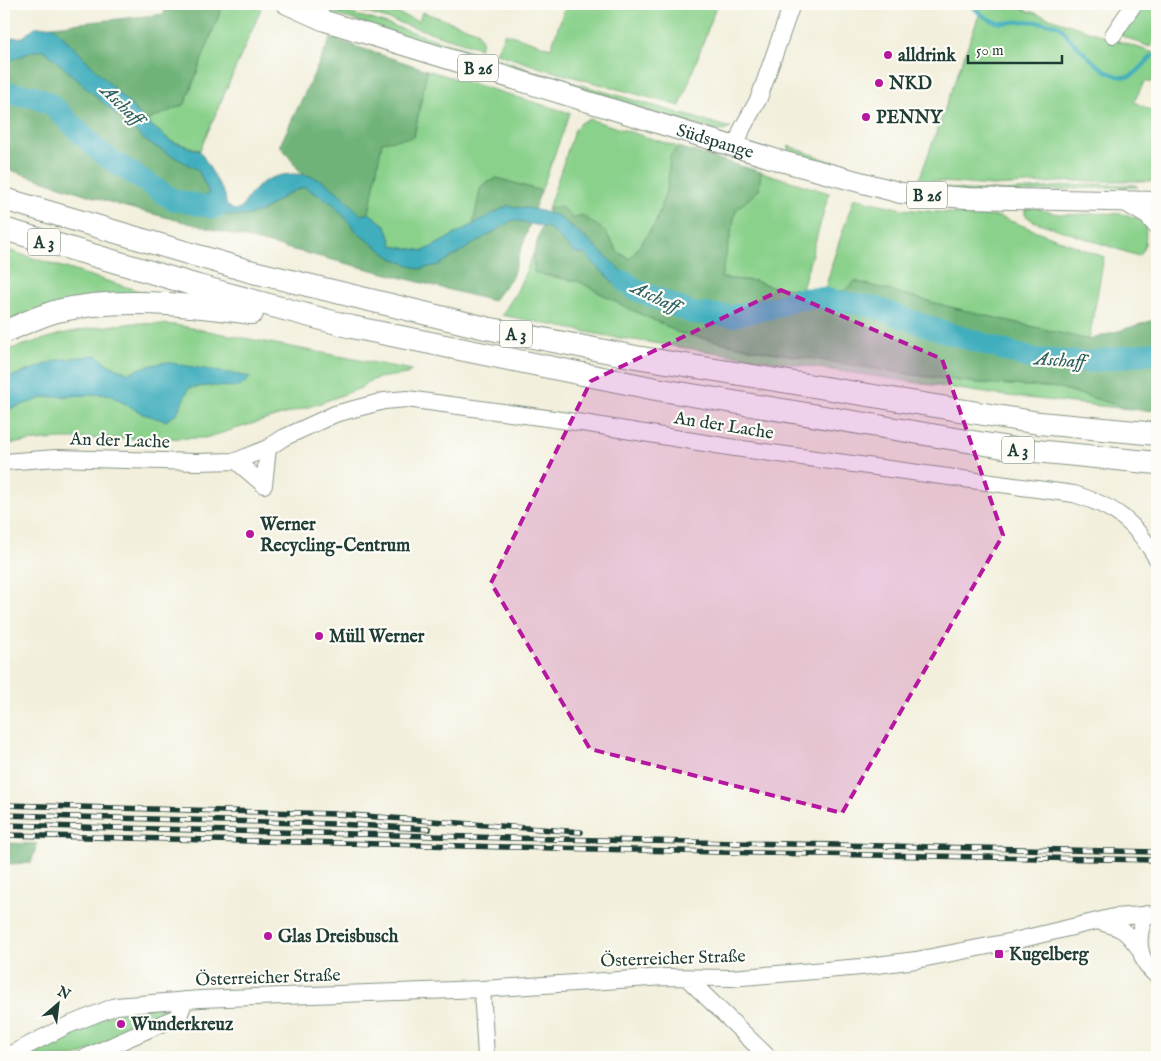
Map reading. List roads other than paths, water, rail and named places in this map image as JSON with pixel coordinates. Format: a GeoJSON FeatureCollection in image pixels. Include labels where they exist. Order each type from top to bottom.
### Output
{"type":"FeatureCollection","features":[{"type":"Feature","properties":{"kind":"highway","name":"A 3"},"geometry":{"type":"LineString","coordinates":[[4,199],[249,271],[486,328],[636,357],[1039,423],[1157,434]]}},
{"type":"Feature","properties":{"kind":"highway","name":"A 3"},"geometry":{"type":"LineString","coordinates":[[4,229],[198,286],[352,327],[656,389],[1015,449],[1157,463]]}},
{"type":"Feature","properties":{"kind":"highway"},"geometry":{"type":"LineString","coordinates":[[4,332],[56,312],[85,306],[170,303],[352,327]]}},
{"type":"Feature","properties":{"kind":"main road","name":"Südspange"},"geometry":{"type":"LineString","coordinates":[[287,4],[325,21],[781,161],[901,193],[967,198],[1157,202]]}},
{"type":"Feature","properties":{"kind":"street"},"geometry":{"type":"LineString","coordinates":[[741,148],[757,114],[759,98],[792,4]]}},
{"type":"Feature","properties":{"kind":"street"},"geometry":{"type":"LineString","coordinates":[[1113,35],[1134,4]]}},
{"type":"Feature","properties":{"kind":"street"},"geometry":{"type":"LineString","coordinates":[[1120,200],[1147,216],[1157,226]]}},
{"type":"Feature","properties":{"kind":"street","name":"An der Lache"},"geometry":{"type":"LineString","coordinates":[[4,462],[56,458],[197,462],[236,461],[268,448],[284,438],[335,414],[384,401],[407,399],[745,449],[1074,494],[1097,501],[1121,515],[1144,538],[1157,559]]}},
{"type":"Feature","properties":{"kind":"street"},"geometry":{"type":"LineString","coordinates":[[236,461],[264,485],[268,448]]}},
{"type":"Feature","properties":{"kind":"street"},"geometry":{"type":"LineString","coordinates":[[1142,953],[1138,938],[1140,926],[1152,914]]}},
{"type":"Feature","properties":{"kind":"street","name":"Österreicher Straße"},"geometry":{"type":"LineString","coordinates":[[7,1056],[66,1026],[116,1006],[185,1000],[482,989],[665,976],[731,978],[861,967],[916,960],[1014,941],[1097,921],[1152,914]]}},
{"type":"Feature","properties":{"kind":"street"},"geometry":{"type":"LineString","coordinates":[[1097,921],[1114,925],[1127,932],[1153,972]]}},
{"type":"Feature","properties":{"kind":"street"},"geometry":{"type":"LineString","coordinates":[[687,978],[768,1057]]}},
{"type":"Feature","properties":{"kind":"street"},"geometry":{"type":"LineString","coordinates":[[482,989],[486,1057]]}},
{"type":"Feature","properties":{"kind":"street","name":"Österreicher Straße"},"geometry":{"type":"LineString","coordinates":[[86,1057],[179,1016],[185,1000]]}},
{"type":"Feature","properties":{"kind":"water"},"geometry":{"type":"Polygon","coordinates":[[[53,26],[146,121],[171,141],[200,151],[225,195],[226,204],[233,210],[241,209],[257,187],[272,178],[291,174],[310,176],[326,183],[361,215],[369,213],[386,226],[393,246],[424,251],[507,206],[534,209],[558,216],[626,275],[653,291],[652,296],[647,300],[618,287],[584,254],[575,253],[549,228],[513,220],[439,265],[419,269],[392,258],[360,235],[332,203],[304,187],[287,194],[262,211],[245,216],[207,214],[188,206],[194,200],[202,199],[209,193],[198,170],[147,142],[44,50],[34,51],[4,63],[4,38],[23,37],[35,27],[53,26]]]}},
{"type":"Feature","properties":{"kind":"water"},"geometry":{"type":"Polygon","coordinates":[[[96,355],[109,365],[129,373],[165,362],[251,377],[240,387],[207,386],[189,388],[177,413],[166,421],[143,414],[108,394],[46,397],[4,411],[4,379],[59,360],[96,355]]]}},
{"type":"Feature","properties":{"kind":"waterway"},"geometry":{"type":"LineString","coordinates":[[970,4],[990,20],[998,22],[1032,21],[1059,26],[1094,62],[1109,73],[1117,76],[1125,77],[1132,75],[1152,56]]}},
{"type":"Feature","properties":{"kind":"waterway","name":"Aschaff"},"geometry":{"type":"LineString","coordinates":[[4,93],[34,96],[52,105],[102,154],[174,200],[215,208]]}},
{"type":"Feature","properties":{"kind":"waterway","name":"Aschaff"},"geometry":{"type":"LineString","coordinates":[[626,282],[634,289],[692,313],[732,316],[776,307],[796,299],[820,298],[874,307],[932,328],[1033,359],[1091,362],[1157,352]]}},
{"type":"Feature","properties":{"kind":"railway"},"geometry":{"type":"LineString","coordinates":[[4,805],[337,814],[581,832]]}},
{"type":"Feature","properties":{"kind":"railway"},"geometry":{"type":"LineString","coordinates":[[4,815],[336,824],[429,829]]}},
{"type":"Feature","properties":{"kind":"railway"},"geometry":{"type":"LineString","coordinates":[[4,825],[1157,852]]}},
{"type":"Feature","properties":{"kind":"railway"},"geometry":{"type":"LineString","coordinates":[[4,835],[760,853],[1157,860]]}},
{"type":"Feature","properties":{"kind":"place","name":"alldrink"},"geometry":{"type":"Point","coordinates":[888,55]}},
{"type":"Feature","properties":{"kind":"place","name":"NKD"},"geometry":{"type":"Point","coordinates":[879,83]}},
{"type":"Feature","properties":{"kind":"place","name":"PENNY"},"geometry":{"type":"Point","coordinates":[866,117]}},
{"type":"Feature","properties":{"kind":"place","name":"Werner Recycling-Centrum"},"geometry":{"type":"Point","coordinates":[250,534]}},
{"type":"Feature","properties":{"kind":"place","name":"Müll Werner"},"geometry":{"type":"Point","coordinates":[319,636]}},
{"type":"Feature","properties":{"kind":"place","name":"Glas Dreisbusch"},"geometry":{"type":"Point","coordinates":[268,936]}},
{"type":"Feature","properties":{"kind":"place","name":"Kugelberg"},"geometry":{"type":"Point","coordinates":[999,954]}},
{"type":"Feature","properties":{"kind":"place","name":"Wunderkreuz"},"geometry":{"type":"Point","coordinates":[121,1024]}}]}
